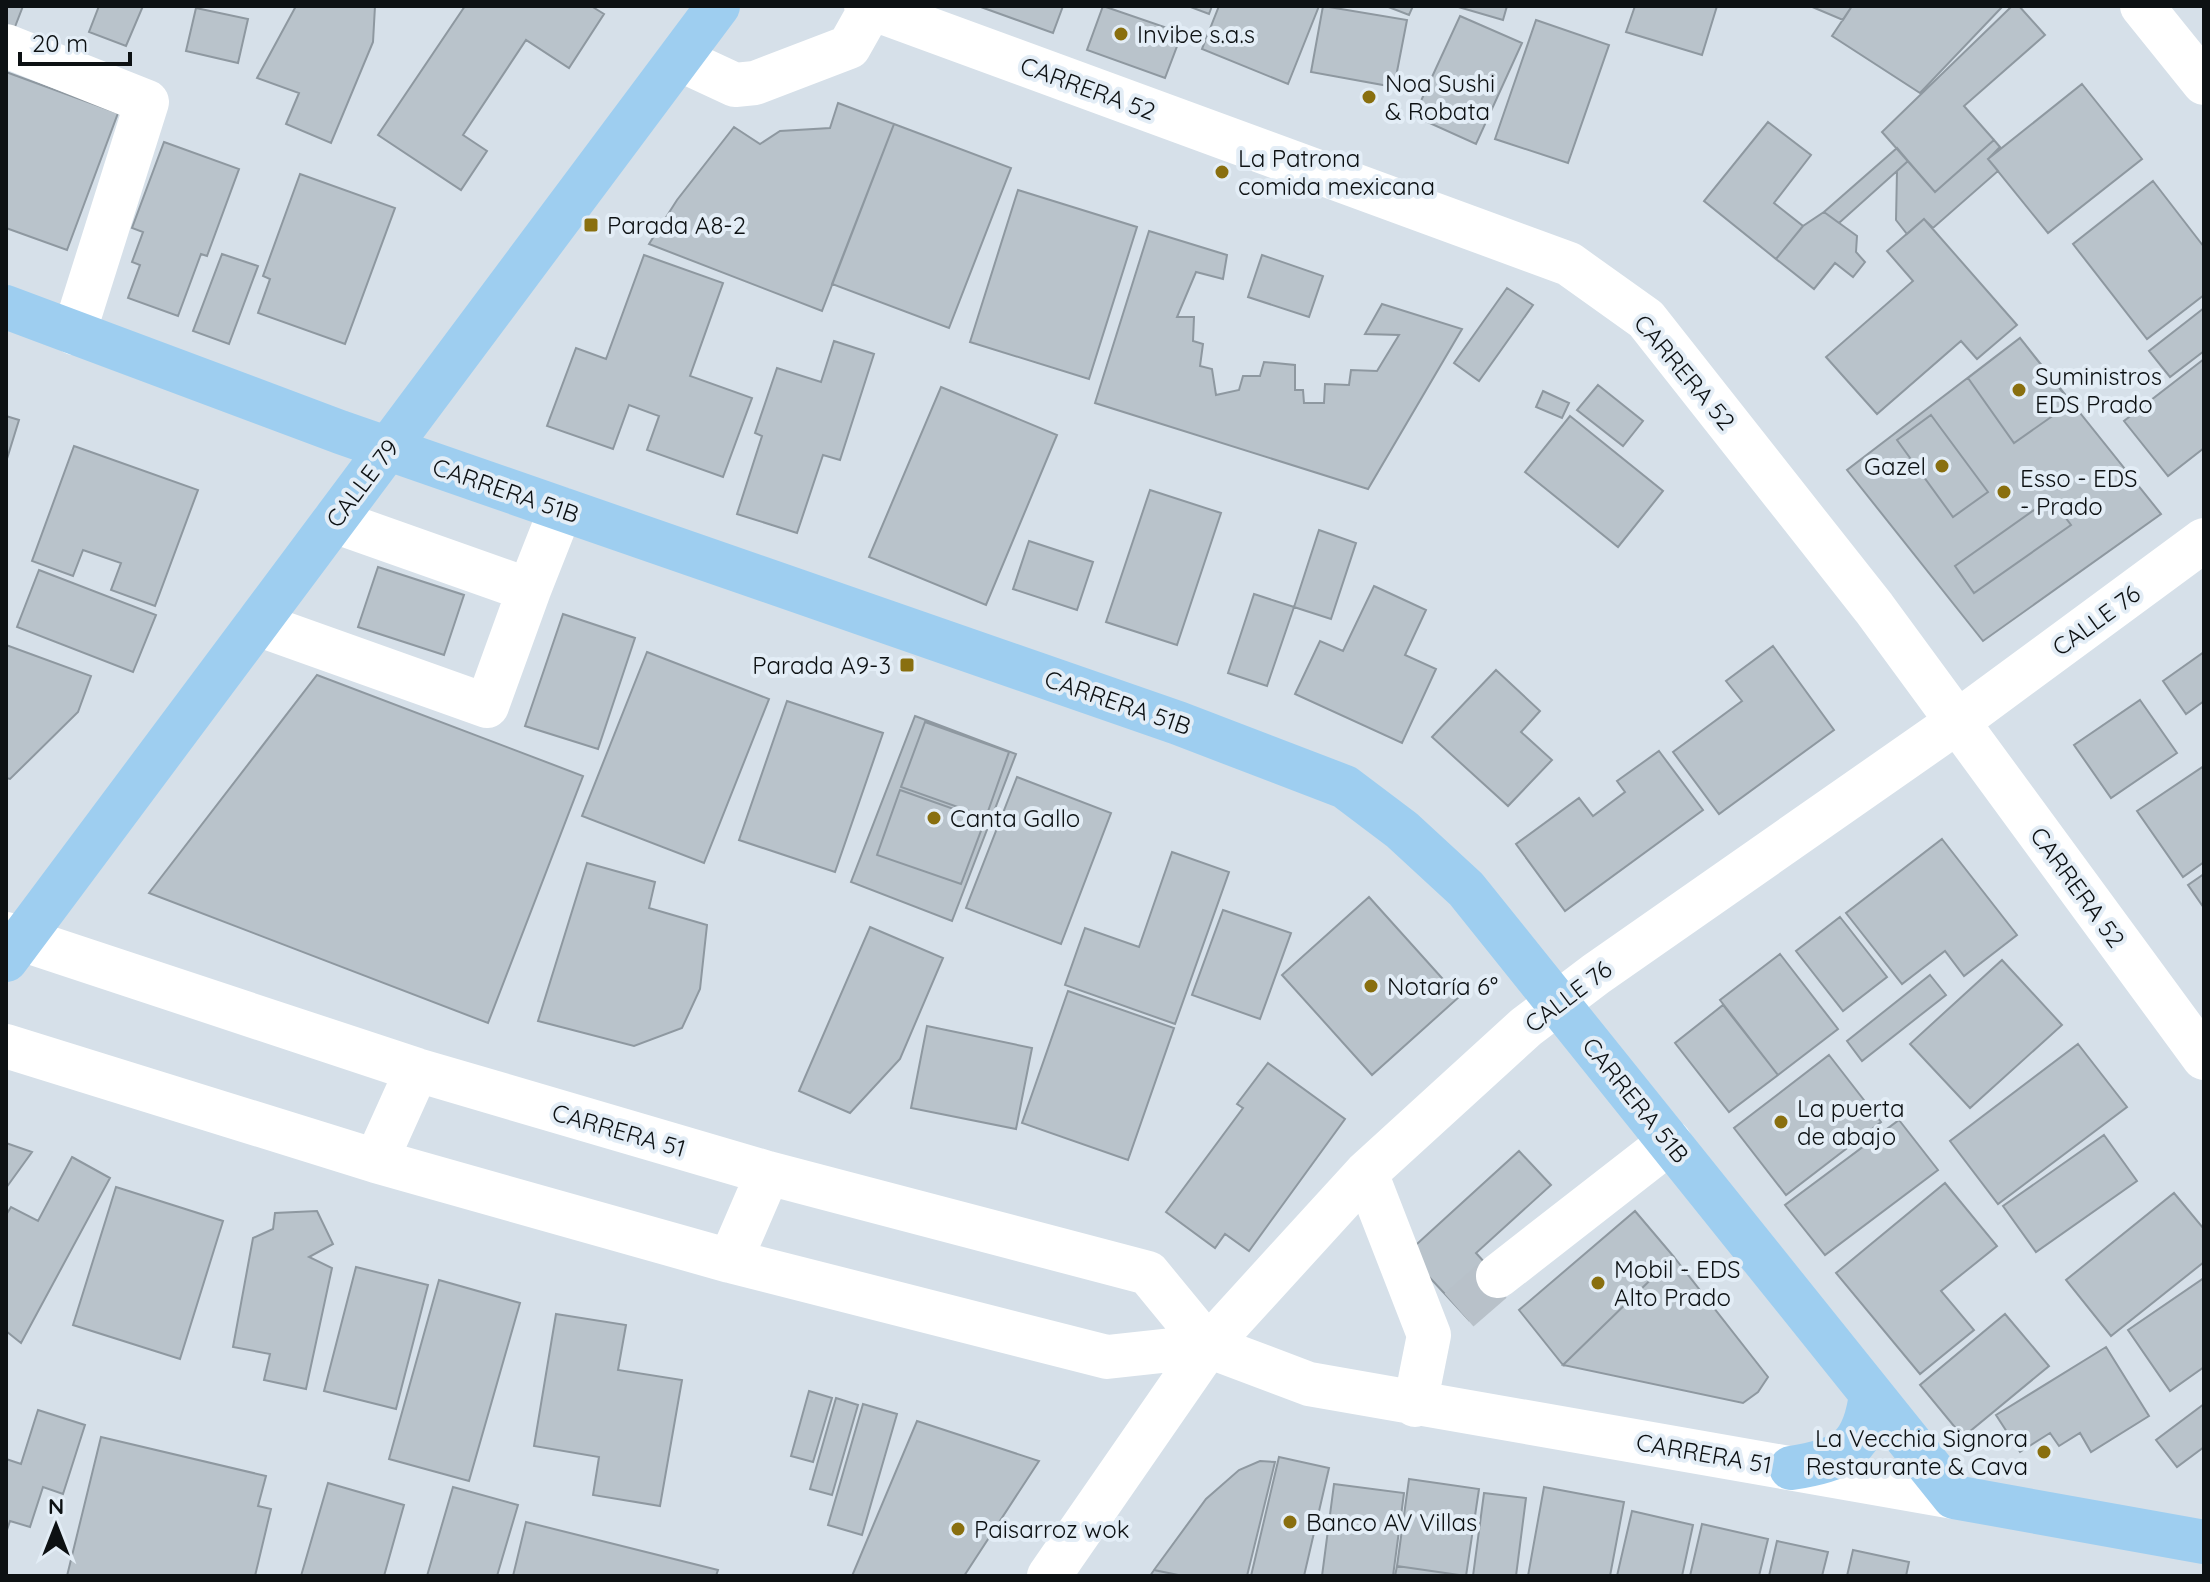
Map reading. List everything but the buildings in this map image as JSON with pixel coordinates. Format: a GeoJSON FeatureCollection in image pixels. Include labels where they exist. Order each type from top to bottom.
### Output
{"type":"FeatureCollection","features":[{"type":"Feature","properties":{"kind":"main road","name":"CALLE 79"},"geometry":{"type":"LineString","coordinates":[[11,945],[257,624],[718,6]]}},
{"type":"Feature","properties":{"kind":"main road","name":"CARRERA 51B"},"geometry":{"type":"LineString","coordinates":[[6,307],[388,449],[1178,723],[1345,787],[1402,830],[1466,889],[1954,1497]]}},
{"type":"Feature","properties":{"kind":"main road"},"geometry":{"type":"LineString","coordinates":[[1791,1468],[1829,1462],[1853,1446],[1868,1421],[1871,1394]]}},
{"type":"Feature","properties":{"kind":"main road","name":"CARRERA 51"},"geometry":{"type":"LineString","coordinates":[[1954,1497],[2204,1542]]}},
{"type":"Feature","properties":{"kind":"street"},"geometry":{"type":"LineString","coordinates":[[2142,6],[2204,83]]}},
{"type":"Feature","properties":{"kind":"street"},"geometry":{"type":"LineString","coordinates":[[679,59],[735,85],[755,83],[849,47],[868,7]]}},
{"type":"Feature","properties":{"kind":"street","name":"CARRERA 52"},"geometry":{"type":"LineString","coordinates":[[868,7],[1569,264],[1646,319],[1874,608],[2204,1058]]}},
{"type":"Feature","properties":{"kind":"street"},"geometry":{"type":"LineString","coordinates":[[6,46],[147,102],[74,333]]}},
{"type":"Feature","properties":{"kind":"street"},"geometry":{"type":"LineString","coordinates":[[257,624],[487,706],[561,509]]}},
{"type":"Feature","properties":{"kind":"street"},"geometry":{"type":"LineString","coordinates":[[334,521],[529,590]]}},
{"type":"Feature","properties":{"kind":"street","name":"CALLE 76"},"geometry":{"type":"LineString","coordinates":[[1049,1576],[1208,1346],[1366,1173],[1526,1027],[1957,722],[2204,540]]}},
{"type":"Feature","properties":{"kind":"street","name":"CARRERA 51"},"geometry":{"type":"LineString","coordinates":[[11,945],[417,1070],[768,1173],[1148,1273],[1208,1346]]}},
{"type":"Feature","properties":{"kind":"street","name":"CARRERA 51"},"geometry":{"type":"LineString","coordinates":[[6,1046],[376,1161],[730,1261],[1107,1357],[1208,1346],[1309,1384],[1954,1497]]}},
{"type":"Feature","properties":{"kind":"street"},"geometry":{"type":"LineString","coordinates":[[376,1161],[417,1070]]}},
{"type":"Feature","properties":{"kind":"street"},"geometry":{"type":"LineString","coordinates":[[1498,1276],[1670,1142]]}},
{"type":"Feature","properties":{"kind":"street"},"geometry":{"type":"LineString","coordinates":[[730,1261],[768,1173]]}},
{"type":"Feature","properties":{"kind":"street"},"geometry":{"type":"LineString","coordinates":[[1366,1173],[1444,1323],[1415,1405]]}},
{"type":"Feature","properties":{"kind":"tunnel"},"geometry":{"type":"LineString","coordinates":[[1459,1310],[1498,1276]]}},
{"type":"Feature","properties":{"kind":"place","name":"Invibe s.a.s"},"geometry":{"type":"Point","coordinates":[1121,34]}},
{"type":"Feature","properties":{"kind":"place","name":"Noa Sushi & Robata"},"geometry":{"type":"Point","coordinates":[1369,97]}},
{"type":"Feature","properties":{"kind":"place","name":"La Patrona comida mexicana"},"geometry":{"type":"Point","coordinates":[1222,172]}},
{"type":"Feature","properties":{"kind":"place","name":"Parada A8-2"},"geometry":{"type":"Point","coordinates":[591,225]}},
{"type":"Feature","properties":{"kind":"place","name":"Suministros EDS Prado"},"geometry":{"type":"Point","coordinates":[2019,390]}},
{"type":"Feature","properties":{"kind":"place","name":"Gazel"},"geometry":{"type":"Point","coordinates":[1942,466]}},
{"type":"Feature","properties":{"kind":"place","name":"Esso - EDS - Prado"},"geometry":{"type":"Point","coordinates":[2004,492]}},
{"type":"Feature","properties":{"kind":"place","name":"Parada A9-3"},"geometry":{"type":"Point","coordinates":[907,665]}},
{"type":"Feature","properties":{"kind":"place","name":"Canta Gallo"},"geometry":{"type":"Point","coordinates":[934,818]}},
{"type":"Feature","properties":{"kind":"place","name":"Notaría 6°"},"geometry":{"type":"Point","coordinates":[1371,986]}},
{"type":"Feature","properties":{"kind":"place","name":"La puerta de abajo"},"geometry":{"type":"Point","coordinates":[1781,1122]}},
{"type":"Feature","properties":{"kind":"place","name":"Mobil - EDS Alto Prado"},"geometry":{"type":"Point","coordinates":[1598,1283]}},
{"type":"Feature","properties":{"kind":"place","name":"La Vecchia Signora Restaurante & Cava"},"geometry":{"type":"Point","coordinates":[2044,1452]}},
{"type":"Feature","properties":{"kind":"place","name":"Banco AV Villas"},"geometry":{"type":"Point","coordinates":[1290,1522]}},
{"type":"Feature","properties":{"kind":"place","name":"Paisarroz wok"},"geometry":{"type":"Point","coordinates":[958,1529]}}]}
